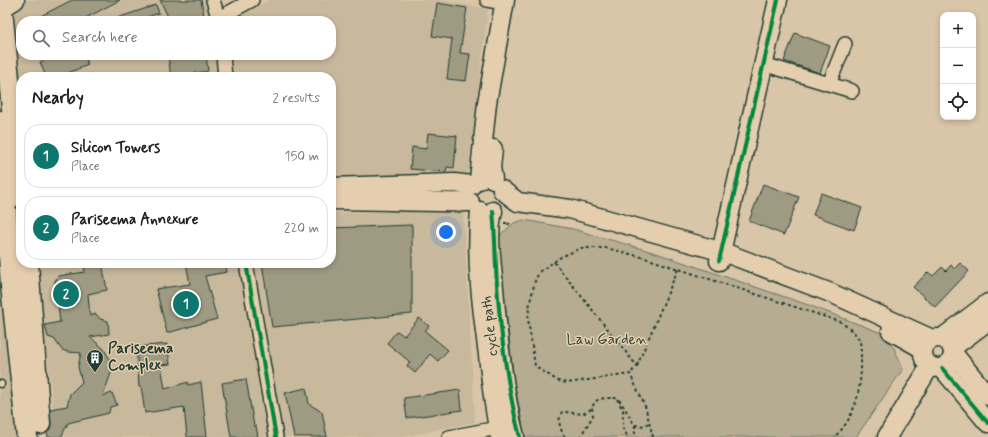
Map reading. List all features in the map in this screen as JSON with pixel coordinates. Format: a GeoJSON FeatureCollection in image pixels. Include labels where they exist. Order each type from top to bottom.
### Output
{"type":"FeatureCollection","features":[{"type":"Feature","properties":{"kind":"main road"},"geometry":{"type":"LineString","coordinates":[[721,256],[778,0]]}},
{"type":"Feature","properties":{"kind":"main road"},"geometry":{"type":"LineString","coordinates":[[503,1],[488,103],[486,195],[496,318],[510,415],[515,437]]}},
{"type":"Feature","properties":{"kind":"main road"},"geometry":{"type":"LineString","coordinates":[[6,3],[16,132]]}},
{"type":"Feature","properties":{"kind":"main road"},"geometry":{"type":"LineString","coordinates":[[0,122],[13,252],[27,437]]}},
{"type":"Feature","properties":{"kind":"main road"},"geometry":{"type":"LineString","coordinates":[[336,187],[454,183],[486,195],[518,202],[570,209],[721,256],[831,293],[940,345],[988,396]]}},
{"type":"Feature","properties":{"kind":"main road"},"geometry":{"type":"LineString","coordinates":[[336,200],[486,195]]}},
{"type":"Feature","properties":{"kind":"main road"},"geometry":{"type":"LineString","coordinates":[[486,195],[477,241],[483,322],[499,432]]}},
{"type":"Feature","properties":{"kind":"main road"},"geometry":{"type":"LineString","coordinates":[[13,252],[41,437]]}},
{"type":"Feature","properties":{"kind":"main road"},"geometry":{"type":"LineString","coordinates":[[988,303],[923,359],[936,367],[988,423]]}},
{"type":"Feature","properties":{"kind":"main road"},"geometry":{"type":"LineString","coordinates":[[940,345],[988,321]]}},
{"type":"Feature","properties":{"kind":"main road"},"geometry":{"type":"LineString","coordinates":[[887,437],[936,367],[950,362],[940,345]]}},
{"type":"Feature","properties":{"kind":"street"},"geometry":{"type":"LineString","coordinates":[[214,0],[218,16]]}},
{"type":"Feature","properties":{"kind":"street"},"geometry":{"type":"LineString","coordinates":[[226,16],[252,0]]}},
{"type":"Feature","properties":{"kind":"street"},"geometry":{"type":"LineString","coordinates":[[829,84],[845,44]]}},
{"type":"Feature","properties":{"kind":"street"},"geometry":{"type":"LineString","coordinates":[[223,60],[224,72]]}},
{"type":"Feature","properties":{"kind":"street"},"geometry":{"type":"LineString","coordinates":[[763,64],[852,91]]}},
{"type":"Feature","properties":{"kind":"street"},"geometry":{"type":"LineString","coordinates":[[247,268],[276,437]]}},
{"type":"Feature","properties":{"kind":"street"},"geometry":{"type":"LineString","coordinates":[[449,437],[499,432]]}},
{"type":"Feature","properties":{"kind":"path"},"geometry":{"type":"LineString","coordinates":[[678,269],[637,366],[630,374],[567,384],[558,381],[534,366],[528,319],[530,302],[539,272],[554,262],[581,248],[606,248],[678,269],[841,322],[856,335],[860,343],[862,373],[855,406],[843,430],[834,437]]}},
{"type":"Feature","properties":{"kind":"path"},"geometry":{"type":"LineString","coordinates":[[554,262],[637,366]]}},
{"type":"Feature","properties":{"kind":"path"},"geometry":{"type":"LineString","coordinates":[[630,374],[645,406],[653,437]]}},
{"type":"Feature","properties":{"kind":"path"},"geometry":{"type":"LineString","coordinates":[[565,437],[560,428],[559,417],[562,412],[570,411],[578,414],[587,412],[596,400],[617,398]]}},
{"type":"Feature","properties":{"kind":"path"},"geometry":{"type":"LineString","coordinates":[[617,398],[635,425],[635,437]]}},
{"type":"Feature","properties":{"kind":"path"},"geometry":{"type":"LineString","coordinates":[[617,398],[623,410],[623,429],[628,437]]}},
{"type":"Feature","properties":{"kind":"path"},"geometry":{"type":"LineString","coordinates":[[580,437],[593,416],[592,407]]}},
{"type":"Feature","properties":{"kind":"path"},"geometry":{"type":"LineString","coordinates":[[635,425],[641,426],[650,423]]}},
{"type":"Feature","properties":{"kind":"shaded area"},"geometry":{"type":"Polygon","coordinates":[[[26,0],[205,0],[210,16],[16,16],[16,60],[216,60],[218,72],[17,72],[10,12],[26,0]]]}},
{"type":"Feature","properties":{"kind":"shaded area"},"geometry":{"type":"Polygon","coordinates":[[[269,0],[440,0],[488,9],[468,173],[336,178],[336,72],[234,72],[232,60],[336,60],[336,16],[241,16],[269,0]]]}},
{"type":"Feature","properties":{"kind":"shaded area"},"geometry":{"type":"Polygon","coordinates":[[[463,210],[475,422],[402,437],[56,437],[38,268],[336,268],[336,213],[463,210]]]}},
{"type":"Feature","properties":{"kind":"shaded area"},"geometry":{"type":"Polygon","coordinates":[[[0,268],[22,437],[0,437],[0,268]]]}},
{"type":"Feature","properties":{"kind":"green space","name":"Law Garden"},"geometry":{"type":"Polygon","coordinates":[[[524,220],[573,229],[656,253],[811,306],[879,332],[894,348],[903,369],[856,437],[525,437],[514,381],[499,246],[500,235],[514,223],[524,220]]]}},
{"type":"Feature","properties":{"kind":"building"},"geometry":{"type":"Polygon","coordinates":[[[72,0],[120,0],[90,16],[41,16],[72,0]]]}},
{"type":"Feature","properties":{"kind":"building"},"geometry":{"type":"Polygon","coordinates":[[[160,0],[201,0],[204,16],[168,16],[160,0]]]}},
{"type":"Feature","properties":{"kind":"building"},"geometry":{"type":"Polygon","coordinates":[[[437,3],[467,8],[460,53],[470,54],[466,81],[447,79],[452,39],[432,36],[437,3]]]}},
{"type":"Feature","properties":{"kind":"building"},"geometry":{"type":"Polygon","coordinates":[[[156,5],[159,13],[150,16],[123,16],[156,5]]]}},
{"type":"Feature","properties":{"kind":"building"},"geometry":{"type":"Polygon","coordinates":[[[795,33],[830,46],[820,73],[784,61],[795,33]]]}},
{"type":"Feature","properties":{"kind":"building"},"geometry":{"type":"Polygon","coordinates":[[[45,60],[86,60],[88,65],[70,72],[44,72],[40,62],[45,60]]]}},
{"type":"Feature","properties":{"kind":"building"},"geometry":{"type":"Polygon","coordinates":[[[169,60],[207,60],[208,71],[170,72],[169,60]]]}},
{"type":"Feature","properties":{"kind":"building"},"geometry":{"type":"Polygon","coordinates":[[[428,133],[457,136],[454,168],[447,167],[446,172],[410,169],[412,147],[426,149],[428,133]]]}},
{"type":"Feature","properties":{"kind":"building"},"geometry":{"type":"Polygon","coordinates":[[[763,184],[799,197],[784,235],[749,221],[763,184]]]}},
{"type":"Feature","properties":{"kind":"building"},"geometry":{"type":"Polygon","coordinates":[[[821,193],[862,208],[854,230],[813,215],[821,193]]]}},
{"type":"Feature","properties":{"kind":"building"},"geometry":{"type":"Polygon","coordinates":[[[412,225],[412,314],[272,327],[263,268],[336,268],[336,228],[412,225]]]}},
{"type":"Feature","properties":{"kind":"building"},"geometry":{"type":"Polygon","coordinates":[[[960,263],[969,271],[935,307],[913,287],[928,272],[933,276],[942,267],[946,271],[951,265],[954,269],[960,263]]]}},
{"type":"Feature","properties":{"kind":"building","name":"Pariseema Complex"},"geometry":{"type":"Polygon","coordinates":[[[84,268],[103,268],[107,290],[88,294],[90,316],[96,314],[100,319],[108,321],[109,334],[90,337],[104,349],[109,358],[112,370],[103,396],[112,393],[117,405],[110,407],[109,413],[68,423],[61,437],[48,437],[47,433],[51,424],[50,409],[67,406],[70,394],[82,382],[78,367],[81,353],[62,350],[54,339],[48,337],[45,325],[60,322],[55,281],[58,276],[85,272],[84,268]]]}},
{"type":"Feature","properties":{"kind":"building"},"geometry":{"type":"Polygon","coordinates":[[[187,268],[226,268],[227,272],[205,276],[217,319],[167,333],[156,289],[190,284],[187,268]]]}},
{"type":"Feature","properties":{"kind":"building"},"geometry":{"type":"Polygon","coordinates":[[[419,318],[429,326],[425,331],[448,350],[438,361],[430,354],[415,373],[407,366],[410,362],[387,343],[397,331],[404,336],[419,318]]]}},
{"type":"Feature","properties":{"kind":"building"},"geometry":{"type":"Polygon","coordinates":[[[167,344],[170,364],[161,365],[165,389],[188,382],[188,385],[201,382],[207,437],[187,437],[184,407],[145,413],[141,386],[139,387],[137,358],[134,347],[167,344]]]}},
{"type":"Feature","properties":{"kind":"building"},"geometry":{"type":"Polygon","coordinates":[[[246,379],[254,426],[256,426],[258,437],[231,437],[222,383],[246,379]]]}},
{"type":"Feature","properties":{"kind":"building"},"geometry":{"type":"Polygon","coordinates":[[[306,388],[309,404],[322,412],[327,437],[294,437],[285,393],[306,388]]]}},
{"type":"Feature","properties":{"kind":"building"},"geometry":{"type":"Polygon","coordinates":[[[460,390],[462,410],[407,418],[404,398],[460,390]]]}},
{"type":"Feature","properties":{"kind":"cycle path"},"geometry":{"type":"LineString","coordinates":[[719,261],[778,0]]}},
{"type":"Feature","properties":{"kind":"cycle path","name":"cycle path"},"geometry":{"type":"LineString","coordinates":[[493,211],[501,332],[509,385],[520,437]]}},
{"type":"Feature","properties":{"kind":"cycle path"},"geometry":{"type":"LineString","coordinates":[[247,268],[276,437]]}},
{"type":"Feature","properties":{"kind":"cycle path"},"geometry":{"type":"LineString","coordinates":[[942,368],[988,423]]}},
{"type":"Feature","properties":{"kind":"place","name":"Pariseema Annexure"},"geometry":{"type":"Point","coordinates":[66,294]}},
{"type":"Feature","properties":{"kind":"place","name":"Silicon Towers"},"geometry":{"type":"Point","coordinates":[186,304]}},
{"type":"Feature","properties":{"kind":"place","name":"Pariseema Complex"},"geometry":{"type":"Point","coordinates":[95,373]}}]}
